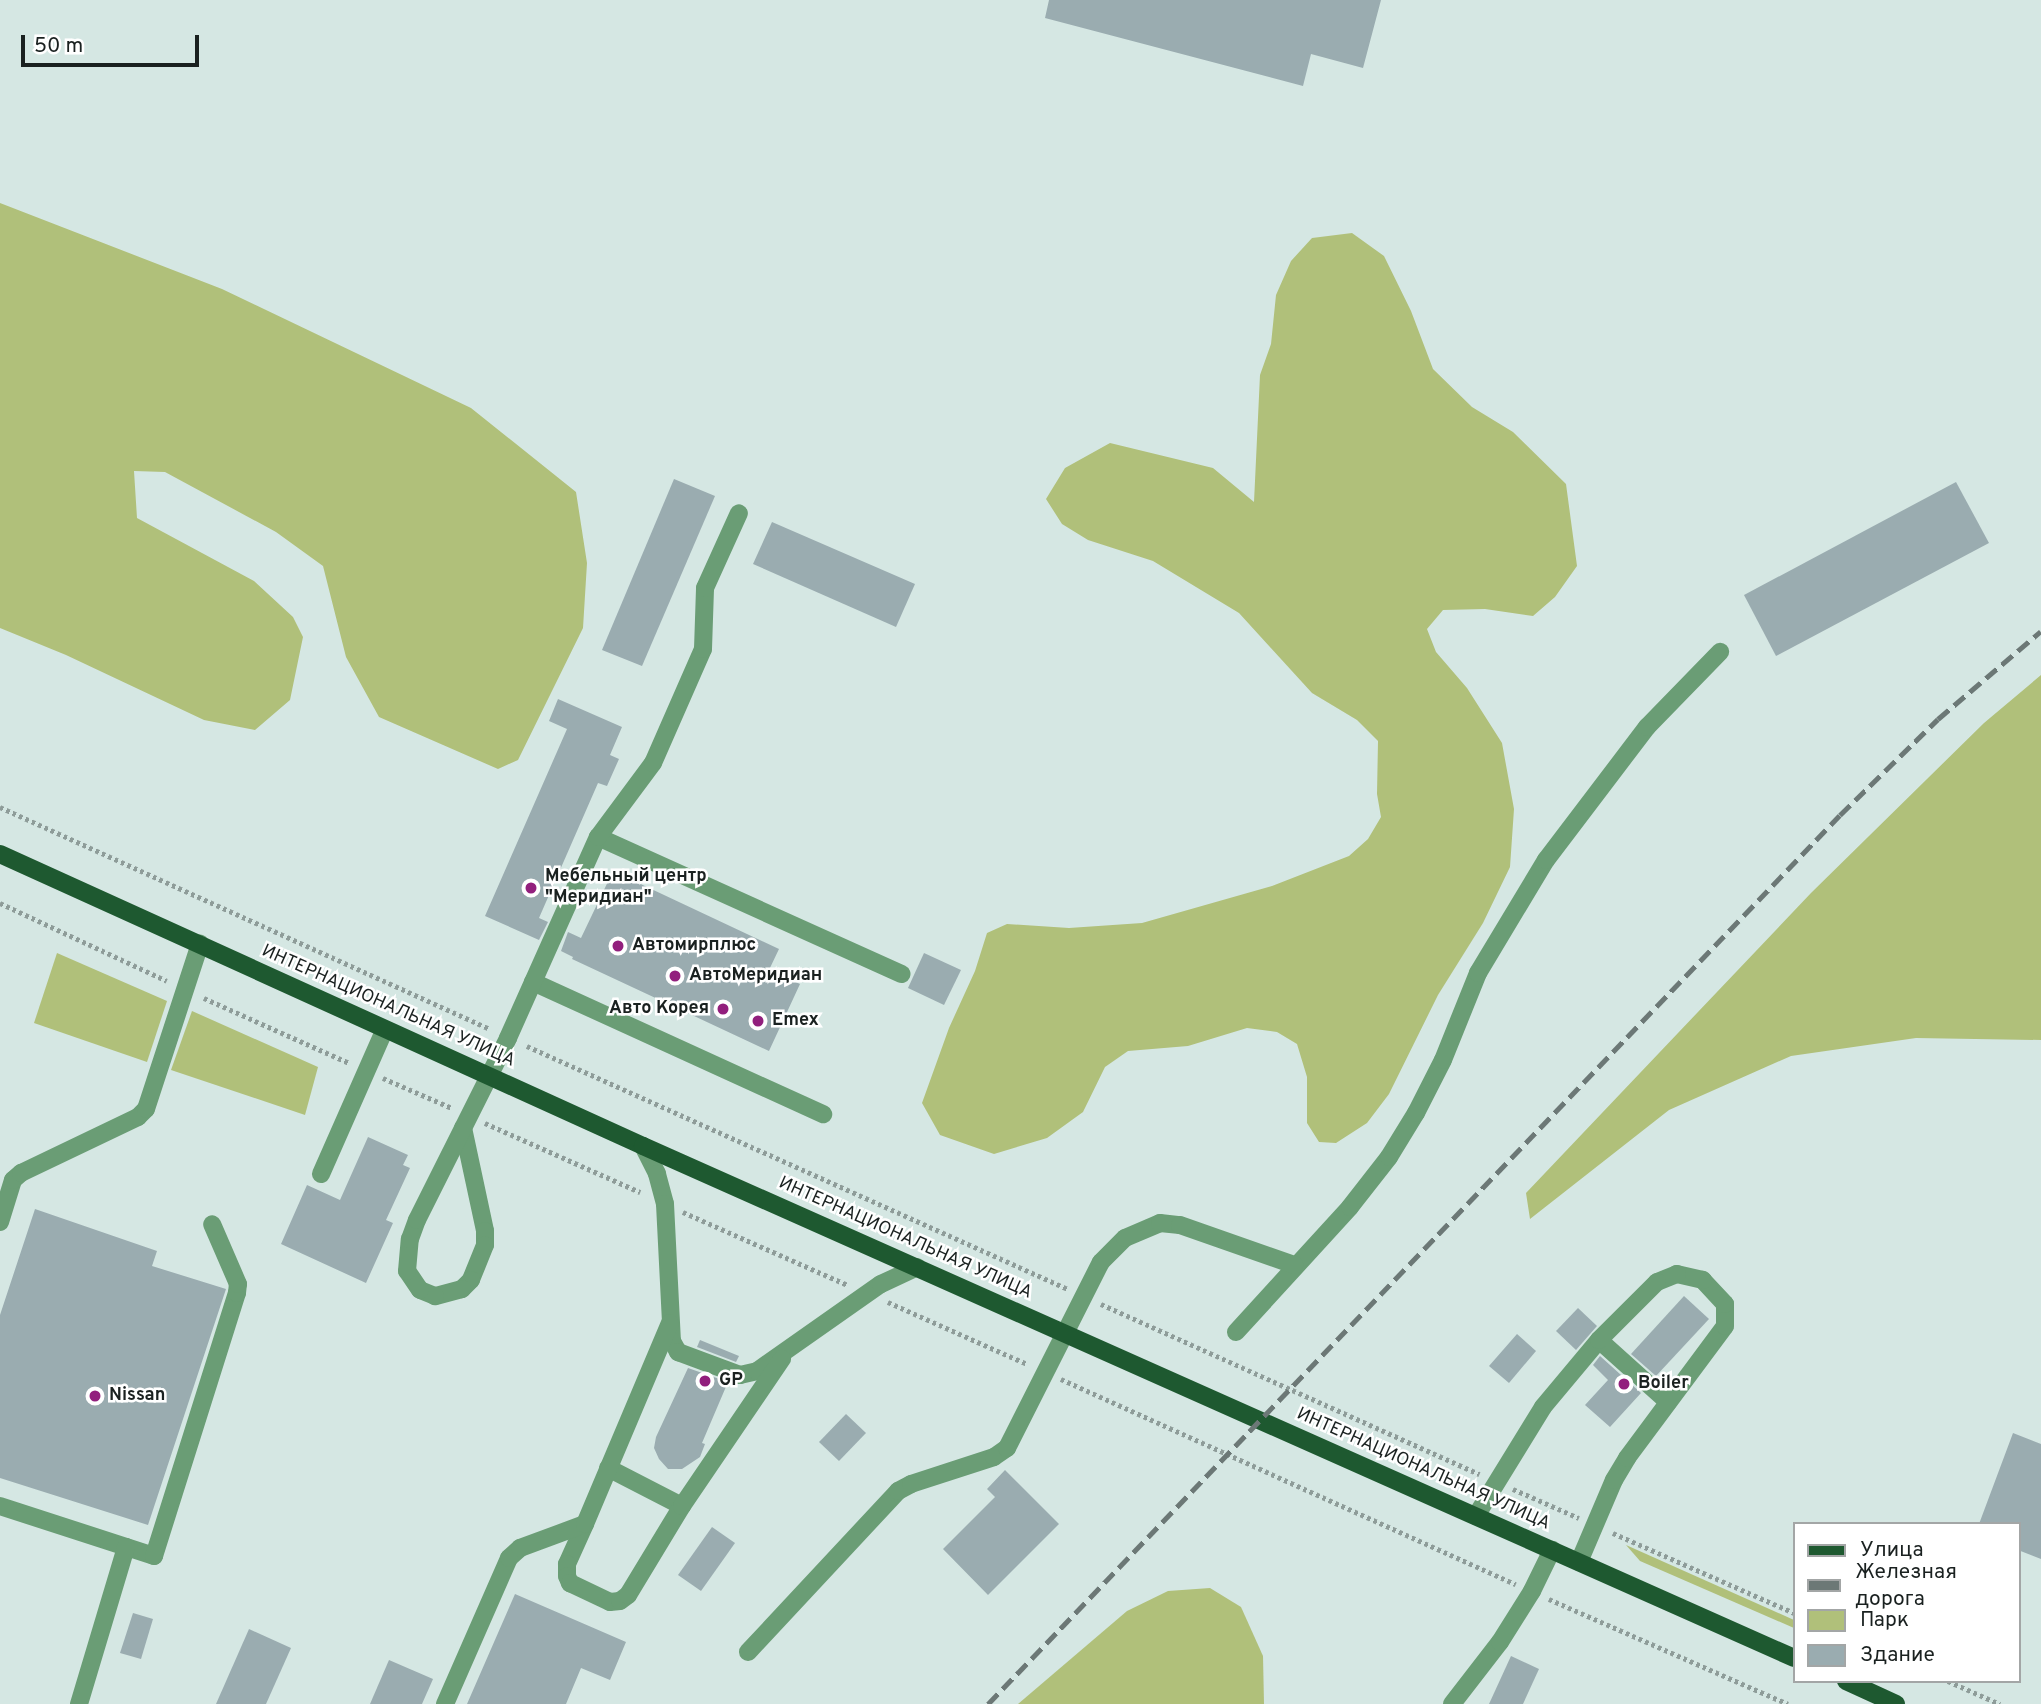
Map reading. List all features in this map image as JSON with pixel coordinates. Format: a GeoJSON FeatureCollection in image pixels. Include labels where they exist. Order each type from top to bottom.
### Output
{"type":"FeatureCollection","features":[{"type":"Feature","properties":{"kind":"main road","name":"ИНТЕРНАЦИОНАЛЬНАЯ УЛИЦА"},"geometry":{"type":"LineString","coordinates":[[0,854],[643,1146],[1792,1657]]}},
{"type":"Feature","properties":{"kind":"main road"},"geometry":{"type":"LineString","coordinates":[[1850,1683],[1896,1704]]}},
{"type":"Feature","properties":{"kind":"lane"},"geometry":{"type":"LineString","coordinates":[[466,1122],[485,1245],[471,1280],[462,1289],[435,1296],[420,1290],[407,1271],[410,1238],[466,1122],[508,1038],[598,838],[653,763],[703,649],[705,588],[739,513]]}},
{"type":"Feature","properties":{"kind":"lane"},"geometry":{"type":"LineString","coordinates":[[1236,1332],[1294,1265],[1350,1207],[1389,1157],[1443,1060],[1478,973],[1546,860],[1647,727],[1720,652]]}},
{"type":"Feature","properties":{"kind":"lane"},"geometry":{"type":"LineString","coordinates":[[598,838],[901,974]]}},
{"type":"Feature","properties":{"kind":"lane"},"geometry":{"type":"LineString","coordinates":[[0,1222],[13,1180],[20,1173],[138,1118],[146,1109],[200,944]]}},
{"type":"Feature","properties":{"kind":"lane"},"geometry":{"type":"LineString","coordinates":[[533,982],[822,1114]]}},
{"type":"Feature","properties":{"kind":"lane"},"geometry":{"type":"LineString","coordinates":[[320,1174],[385,1029]]}},
{"type":"Feature","properties":{"kind":"lane"},"geometry":{"type":"LineString","coordinates":[[643,1146],[657,1174],[665,1204],[672,1340],[678,1352],[740,1375],[757,1370],[867,1293],[917,1267]]}},
{"type":"Feature","properties":{"kind":"lane"},"geometry":{"type":"LineString","coordinates":[[748,1652],[898,1491],[1003,1452],[1012,1441],[1101,1262],[1125,1238],[1160,1223],[1180,1225],[1294,1265]]}},
{"type":"Feature","properties":{"kind":"lane"},"geometry":{"type":"LineString","coordinates":[[0,1506],[154,1556],[237,1293],[237,1283],[212,1224]]}},
{"type":"Feature","properties":{"kind":"lane"},"geometry":{"type":"LineString","coordinates":[[1476,1516],[1543,1407],[1599,1340],[1657,1282],[1677,1274],[1691,1275],[1703,1280],[1720,1295],[1727,1314],[1725,1326],[1614,1480],[1579,1562]]}},
{"type":"Feature","properties":{"kind":"lane"},"geometry":{"type":"LineString","coordinates":[[672,1318],[567,1564],[570,1583],[610,1602],[621,1601],[628,1594],[682,1506],[790,1348]]}},
{"type":"Feature","properties":{"kind":"lane"},"geometry":{"type":"LineString","coordinates":[[1599,1340],[1668,1402]]}},
{"type":"Feature","properties":{"kind":"lane"},"geometry":{"type":"LineString","coordinates":[[608,1468],[682,1506]]}},
{"type":"Feature","properties":{"kind":"lane"},"geometry":{"type":"LineString","coordinates":[[445,1704],[509,1558],[520,1548],[585,1524]]}},
{"type":"Feature","properties":{"kind":"lane"},"geometry":{"type":"LineString","coordinates":[[79,1704],[127,1547]]}},
{"type":"Feature","properties":{"kind":"lane"},"geometry":{"type":"LineString","coordinates":[[1452,1704],[1500,1642],[1532,1591],[1552,1550]]}},
{"type":"Feature","properties":{"kind":"path"},"geometry":{"type":"LineString","coordinates":[[0,807],[508,1038],[1792,1612]]}},
{"type":"Feature","properties":{"kind":"path"},"geometry":{"type":"LineString","coordinates":[[0,903],[185,990],[367,1070],[466,1122],[665,1204],[1788,1704]]}},
{"type":"Feature","properties":{"kind":"path"},"geometry":{"type":"LineString","coordinates":[[1953,1683],[2000,1704]]}},
{"type":"Feature","properties":{"kind":"green space"},"geometry":{"type":"Polygon","coordinates":[[[0,203],[222,289],[471,408],[576,492],[587,563],[583,628],[518,760],[498,769],[379,717],[346,657],[323,566],[276,532],[165,472],[134,471],[137,518],[254,581],[293,617],[303,637],[290,700],[255,730],[204,720],[66,655],[0,628],[0,203]]]}},
{"type":"Feature","properties":{"kind":"green space"},"geometry":{"type":"Polygon","coordinates":[[[1352,233],[1384,256],[1411,311],[1433,369],[1472,407],[1513,432],[1566,484],[1577,566],[1555,597],[1533,616],[1485,609],[1443,610],[1427,629],[1436,652],[1467,688],[1502,743],[1514,809],[1510,867],[1483,923],[1438,995],[1389,1094],[1367,1123],[1336,1143],[1319,1142],[1307,1123],[1307,1077],[1297,1044],[1277,1032],[1247,1028],[1188,1046],[1128,1051],[1105,1067],[1083,1112],[1047,1138],[994,1154],[940,1135],[922,1103],[949,1028],[975,971],[987,933],[1007,924],[1069,928],[1142,923],[1272,886],[1349,856],[1368,839],[1381,817],[1377,794],[1378,741],[1357,720],[1312,693],[1239,613],[1153,561],[1088,540],[1062,524],[1046,499],[1065,468],[1110,443],[1213,468],[1254,502],[1260,375],[1271,344],[1276,295],[1291,261],[1312,238],[1352,233]]]}},
{"type":"Feature","properties":{"kind":"green space"},"geometry":{"type":"Polygon","coordinates":[[[2041,675],[2041,1040],[1916,1038],[1791,1056],[1669,1110],[1530,1219],[1526,1193],[1811,893],[1984,723],[2041,675]]]}},
{"type":"Feature","properties":{"kind":"green space"},"geometry":{"type":"Polygon","coordinates":[[[57,953],[167,1001],[147,1062],[34,1023],[57,953]]]}},
{"type":"Feature","properties":{"kind":"green space"},"geometry":{"type":"Polygon","coordinates":[[[192,1011],[318,1067],[305,1115],[171,1070],[192,1011]]]}},
{"type":"Feature","properties":{"kind":"green space"},"geometry":{"type":"Polygon","coordinates":[[[1626,1545],[1792,1619],[1792,1627],[1640,1561],[1626,1545]]]}},
{"type":"Feature","properties":{"kind":"green space"},"geometry":{"type":"Polygon","coordinates":[[[1210,1588],[1241,1607],[1263,1656],[1264,1704],[1018,1704],[1127,1611],[1168,1591],[1210,1588]]]}},
{"type":"Feature","properties":{"kind":"building"},"geometry":{"type":"Polygon","coordinates":[[[1049,0],[1381,0],[1363,68],[1311,54],[1303,86],[1045,18],[1049,0]]]}},
{"type":"Feature","properties":{"kind":"building"},"geometry":{"type":"Polygon","coordinates":[[[674,479],[715,496],[642,666],[602,650],[674,479]]]}},
{"type":"Feature","properties":{"kind":"building"},"geometry":{"type":"Polygon","coordinates":[[[1956,482],[1989,543],[1776,656],[1744,595],[1956,482]]]}},
{"type":"Feature","properties":{"kind":"building"},"geometry":{"type":"Polygon","coordinates":[[[772,522],[915,584],[896,627],[753,564],[772,522]]]}},
{"type":"Feature","properties":{"kind":"building"},"geometry":{"type":"Polygon","coordinates":[[[558,699],[622,727],[610,755],[619,759],[607,786],[598,783],[539,918],[548,922],[539,940],[485,916],[567,729],[549,721],[558,699]]]}},
{"type":"Feature","properties":{"kind":"building"},"geometry":{"type":"Polygon","coordinates":[[[613,871],[779,949],[769,970],[800,984],[769,1051],[572,959],[573,957],[561,951],[568,932],[581,938],[613,871]]]}},
{"type":"Feature","properties":{"kind":"building"},"geometry":{"type":"Polygon","coordinates":[[[924,953],[961,970],[944,1005],[908,988],[924,953]]]}},
{"type":"Feature","properties":{"kind":"building"},"geometry":{"type":"Polygon","coordinates":[[[368,1137],[408,1155],[403,1165],[410,1168],[386,1220],[393,1223],[366,1283],[281,1244],[307,1185],[340,1200],[368,1137]]]}},
{"type":"Feature","properties":{"kind":"building","name":"Nissan"},"geometry":{"type":"Polygon","coordinates":[[[35,1209],[157,1251],[152,1266],[226,1289],[148,1525],[0,1478],[0,1315],[35,1209]]]}},
{"type":"Feature","properties":{"kind":"building"},"geometry":{"type":"Polygon","coordinates":[[[1684,1296],[1709,1319],[1656,1376],[1631,1354],[1684,1296]]]}},
{"type":"Feature","properties":{"kind":"building"},"geometry":{"type":"Polygon","coordinates":[[[1578,1308],[1597,1326],[1576,1350],[1556,1331],[1578,1308]]]}},
{"type":"Feature","properties":{"kind":"building"},"geometry":{"type":"Polygon","coordinates":[[[1517,1334],[1536,1351],[1509,1383],[1489,1366],[1517,1334]]]}},
{"type":"Feature","properties":{"kind":"building"},"geometry":{"type":"Polygon","coordinates":[[[700,1340],[739,1356],[736,1362],[697,1347],[700,1340]]]}},
{"type":"Feature","properties":{"kind":"building"},"geometry":{"type":"Polygon","coordinates":[[[1600,1356],[1641,1393],[1610,1427],[1585,1405],[1608,1380],[1593,1365],[1600,1356]]]}},
{"type":"Feature","properties":{"kind":"building"},"geometry":{"type":"Polygon","coordinates":[[[688,1368],[728,1382],[702,1443],[705,1444],[700,1457],[682,1469],[668,1469],[654,1448],[656,1437],[688,1368]]]}},
{"type":"Feature","properties":{"kind":"building"},"geometry":{"type":"Polygon","coordinates":[[[846,1414],[866,1433],[839,1461],[819,1442],[846,1414]]]}},
{"type":"Feature","properties":{"kind":"building"},"geometry":{"type":"Polygon","coordinates":[[[2013,1433],[2041,1444],[2041,1559],[2020,1551],[2020,1522],[1980,1522],[2013,1433]]]}},
{"type":"Feature","properties":{"kind":"building"},"geometry":{"type":"Polygon","coordinates":[[[1005,1470],[1059,1524],[988,1595],[943,1549],[995,1497],[987,1489],[1005,1470]]]}},
{"type":"Feature","properties":{"kind":"building"},"geometry":{"type":"Polygon","coordinates":[[[712,1527],[735,1543],[701,1591],[678,1575],[712,1527]]]}},
{"type":"Feature","properties":{"kind":"building"},"geometry":{"type":"Polygon","coordinates":[[[515,1594],[626,1642],[610,1680],[581,1668],[566,1704],[467,1704],[515,1594]]]}},
{"type":"Feature","properties":{"kind":"building"},"geometry":{"type":"Polygon","coordinates":[[[133,1613],[153,1619],[141,1659],[120,1653],[133,1613]]]}},
{"type":"Feature","properties":{"kind":"building"},"geometry":{"type":"Polygon","coordinates":[[[249,1629],[291,1648],[266,1704],[216,1704],[249,1629]]]}},
{"type":"Feature","properties":{"kind":"building"},"geometry":{"type":"Polygon","coordinates":[[[1511,1656],[1539,1669],[1523,1704],[1489,1704],[1511,1656]]]}},
{"type":"Feature","properties":{"kind":"building"},"geometry":{"type":"Polygon","coordinates":[[[389,1660],[433,1679],[422,1704],[370,1704],[389,1660]]]}},
{"type":"Feature","properties":{"kind":"railway"},"geometry":{"type":"LineString","coordinates":[[988,1704],[1840,815],[1938,719],[2041,631]]}},
{"type":"Feature","properties":{"kind":"place","name":"Мебельный центр \"Меридиан\""},"geometry":{"type":"Point","coordinates":[531,888]}},
{"type":"Feature","properties":{"kind":"place","name":"Автомирплюс"},"geometry":{"type":"Point","coordinates":[618,946]}},
{"type":"Feature","properties":{"kind":"place","name":"АвтоМеридиан"},"geometry":{"type":"Point","coordinates":[675,976]}},
{"type":"Feature","properties":{"kind":"place","name":"Авто Корея"},"geometry":{"type":"Point","coordinates":[723,1009]}},
{"type":"Feature","properties":{"kind":"place","name":"Emex"},"geometry":{"type":"Point","coordinates":[758,1021]}},
{"type":"Feature","properties":{"kind":"place","name":"GP"},"geometry":{"type":"Point","coordinates":[705,1381]}},
{"type":"Feature","properties":{"kind":"place","name":"Boiler"},"geometry":{"type":"Point","coordinates":[1624,1384]}},
{"type":"Feature","properties":{"kind":"place","name":"Nissan"},"geometry":{"type":"Point","coordinates":[95,1396]}}]}
